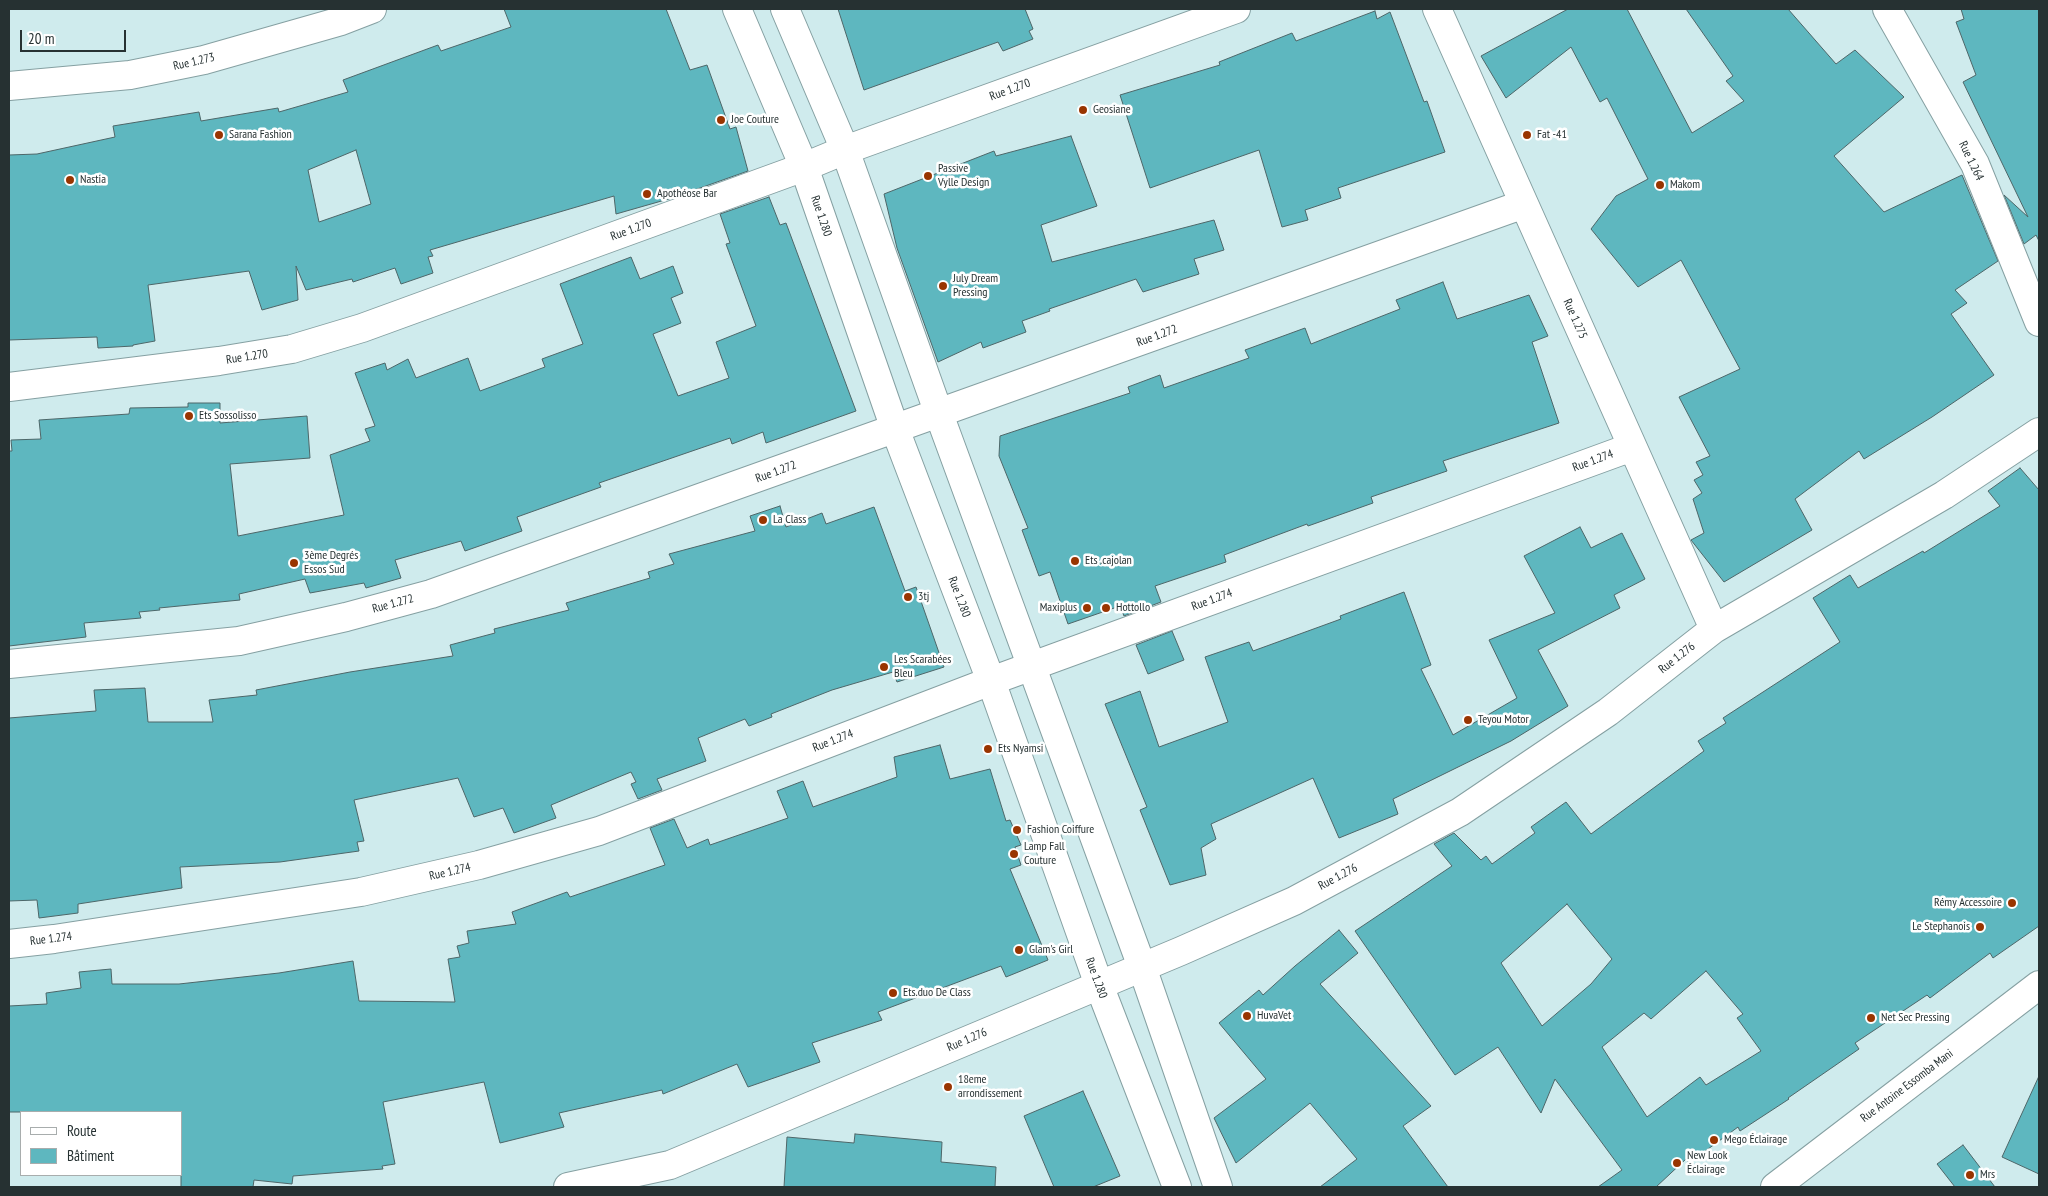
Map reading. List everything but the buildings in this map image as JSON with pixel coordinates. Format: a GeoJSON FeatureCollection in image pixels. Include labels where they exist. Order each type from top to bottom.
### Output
{"type":"FeatureCollection","features":[{"type":"Feature","properties":{"kind":"street","name":"Rue 1.273"},"geometry":{"type":"LineString","coordinates":[[9,86],[130,75],[204,60],[338,15],[372,9]]}},
{"type":"Feature","properties":{"kind":"street","name":"Rue 1.280"},"geometry":{"type":"LineString","coordinates":[[737,9],[804,167],[895,429],[991,681],[1099,985],[1177,1187]]}},
{"type":"Feature","properties":{"kind":"street"},"geometry":{"type":"LineString","coordinates":[[785,9],[845,150],[939,414],[1142,967],[1218,1187]]}},
{"type":"Feature","properties":{"kind":"street","name":"Rue 1.270"},"geometry":{"type":"LineString","coordinates":[[9,387],[219,361],[292,349],[372,324],[1236,9]]}},
{"type":"Feature","properties":{"kind":"street","name":"Rue 1.275"},"geometry":{"type":"LineString","coordinates":[[1437,9],[1714,629]]}},
{"type":"Feature","properties":{"kind":"street","name":"Rue 1.264"},"geometry":{"type":"LineString","coordinates":[[1887,9],[1975,164],[2032,283],[2039,322]]}},
{"type":"Feature","properties":{"kind":"street","name":"Rue 1.272"},"geometry":{"type":"LineString","coordinates":[[9,664],[239,641],[346,617],[431,594],[1524,204]]}},
{"type":"Feature","properties":{"kind":"street","name":"Rue 1.276"},"geometry":{"type":"LineString","coordinates":[[568,1187],[670,1165],[1142,967],[1294,901],[1460,812],[1608,712],[1714,629],[1944,494],[2039,432]]}},
{"type":"Feature","properties":{"kind":"street","name":"Rue 1.274"},"geometry":{"type":"LineString","coordinates":[[9,944],[54,940],[361,892],[479,865],[599,831],[991,681],[1632,447]]}},
{"type":"Feature","properties":{"kind":"street","name":"Rue Antoine Essomba Mani"},"geometry":{"type":"LineString","coordinates":[[1775,1187],[2039,985]]}},
{"type":"Feature","properties":{"kind":"place","name":"Geosiane"},"geometry":{"type":"Point","coordinates":[1083,110]}},
{"type":"Feature","properties":{"kind":"place","name":"Joe Couture"},"geometry":{"type":"Point","coordinates":[721,120]}},
{"type":"Feature","properties":{"kind":"place","name":"Sarana Fashion"},"geometry":{"type":"Point","coordinates":[219,135]}},
{"type":"Feature","properties":{"kind":"place","name":"Fat -41"},"geometry":{"type":"Point","coordinates":[1527,135]}},
{"type":"Feature","properties":{"kind":"place","name":"Passive Vylle Design"},"geometry":{"type":"Point","coordinates":[928,176]}},
{"type":"Feature","properties":{"kind":"place","name":"Nastia"},"geometry":{"type":"Point","coordinates":[70,180]}},
{"type":"Feature","properties":{"kind":"place","name":"Makom"},"geometry":{"type":"Point","coordinates":[1660,185]}},
{"type":"Feature","properties":{"kind":"place","name":"Apothéose Bar"},"geometry":{"type":"Point","coordinates":[647,194]}},
{"type":"Feature","properties":{"kind":"place","name":"July Dream Pressing"},"geometry":{"type":"Point","coordinates":[943,286]}},
{"type":"Feature","properties":{"kind":"place","name":"Ets Sossolisso"},"geometry":{"type":"Point","coordinates":[189,416]}},
{"type":"Feature","properties":{"kind":"place","name":"La Class"},"geometry":{"type":"Point","coordinates":[763,520]}},
{"type":"Feature","properties":{"kind":"place","name":"Ets .cajolan"},"geometry":{"type":"Point","coordinates":[1075,561]}},
{"type":"Feature","properties":{"kind":"place","name":"3ème Degrés Essos Sud"},"geometry":{"type":"Point","coordinates":[294,563]}},
{"type":"Feature","properties":{"kind":"place","name":"3tj"},"geometry":{"type":"Point","coordinates":[908,597]}},
{"type":"Feature","properties":{"kind":"place","name":"Maxiplus"},"geometry":{"type":"Point","coordinates":[1087,608]}},
{"type":"Feature","properties":{"kind":"place","name":"Hottollo"},"geometry":{"type":"Point","coordinates":[1106,608]}},
{"type":"Feature","properties":{"kind":"place","name":"Les Scarabées Bleu"},"geometry":{"type":"Point","coordinates":[884,667]}},
{"type":"Feature","properties":{"kind":"place","name":"Teyou Motor"},"geometry":{"type":"Point","coordinates":[1468,720]}},
{"type":"Feature","properties":{"kind":"place","name":"Ets Nyamsi"},"geometry":{"type":"Point","coordinates":[988,749]}},
{"type":"Feature","properties":{"kind":"place","name":"Fashion Coiffure"},"geometry":{"type":"Point","coordinates":[1017,830]}},
{"type":"Feature","properties":{"kind":"place","name":"Lamp Fall Couture"},"geometry":{"type":"Point","coordinates":[1014,854]}},
{"type":"Feature","properties":{"kind":"place","name":"Rémy Accessoire"},"geometry":{"type":"Point","coordinates":[2012,903]}},
{"type":"Feature","properties":{"kind":"place","name":"Le Stephanois"},"geometry":{"type":"Point","coordinates":[1980,927]}},
{"type":"Feature","properties":{"kind":"place","name":"Glam's Girl"},"geometry":{"type":"Point","coordinates":[1019,950]}},
{"type":"Feature","properties":{"kind":"place","name":"Ets.duo De Class"},"geometry":{"type":"Point","coordinates":[893,993]}},
{"type":"Feature","properties":{"kind":"place","name":"HuvaVet"},"geometry":{"type":"Point","coordinates":[1247,1016]}},
{"type":"Feature","properties":{"kind":"place","name":"Net Sec Pressing"},"geometry":{"type":"Point","coordinates":[1871,1018]}},
{"type":"Feature","properties":{"kind":"place","name":"18eme arrondissement"},"geometry":{"type":"Point","coordinates":[948,1087]}},
{"type":"Feature","properties":{"kind":"place","name":"Mego Éclairage"},"geometry":{"type":"Point","coordinates":[1714,1140]}},
{"type":"Feature","properties":{"kind":"place","name":"New Look Éclairage"},"geometry":{"type":"Point","coordinates":[1677,1163]}},
{"type":"Feature","properties":{"kind":"place","name":"Mrs"},"geometry":{"type":"Point","coordinates":[1970,1175]}}]}
